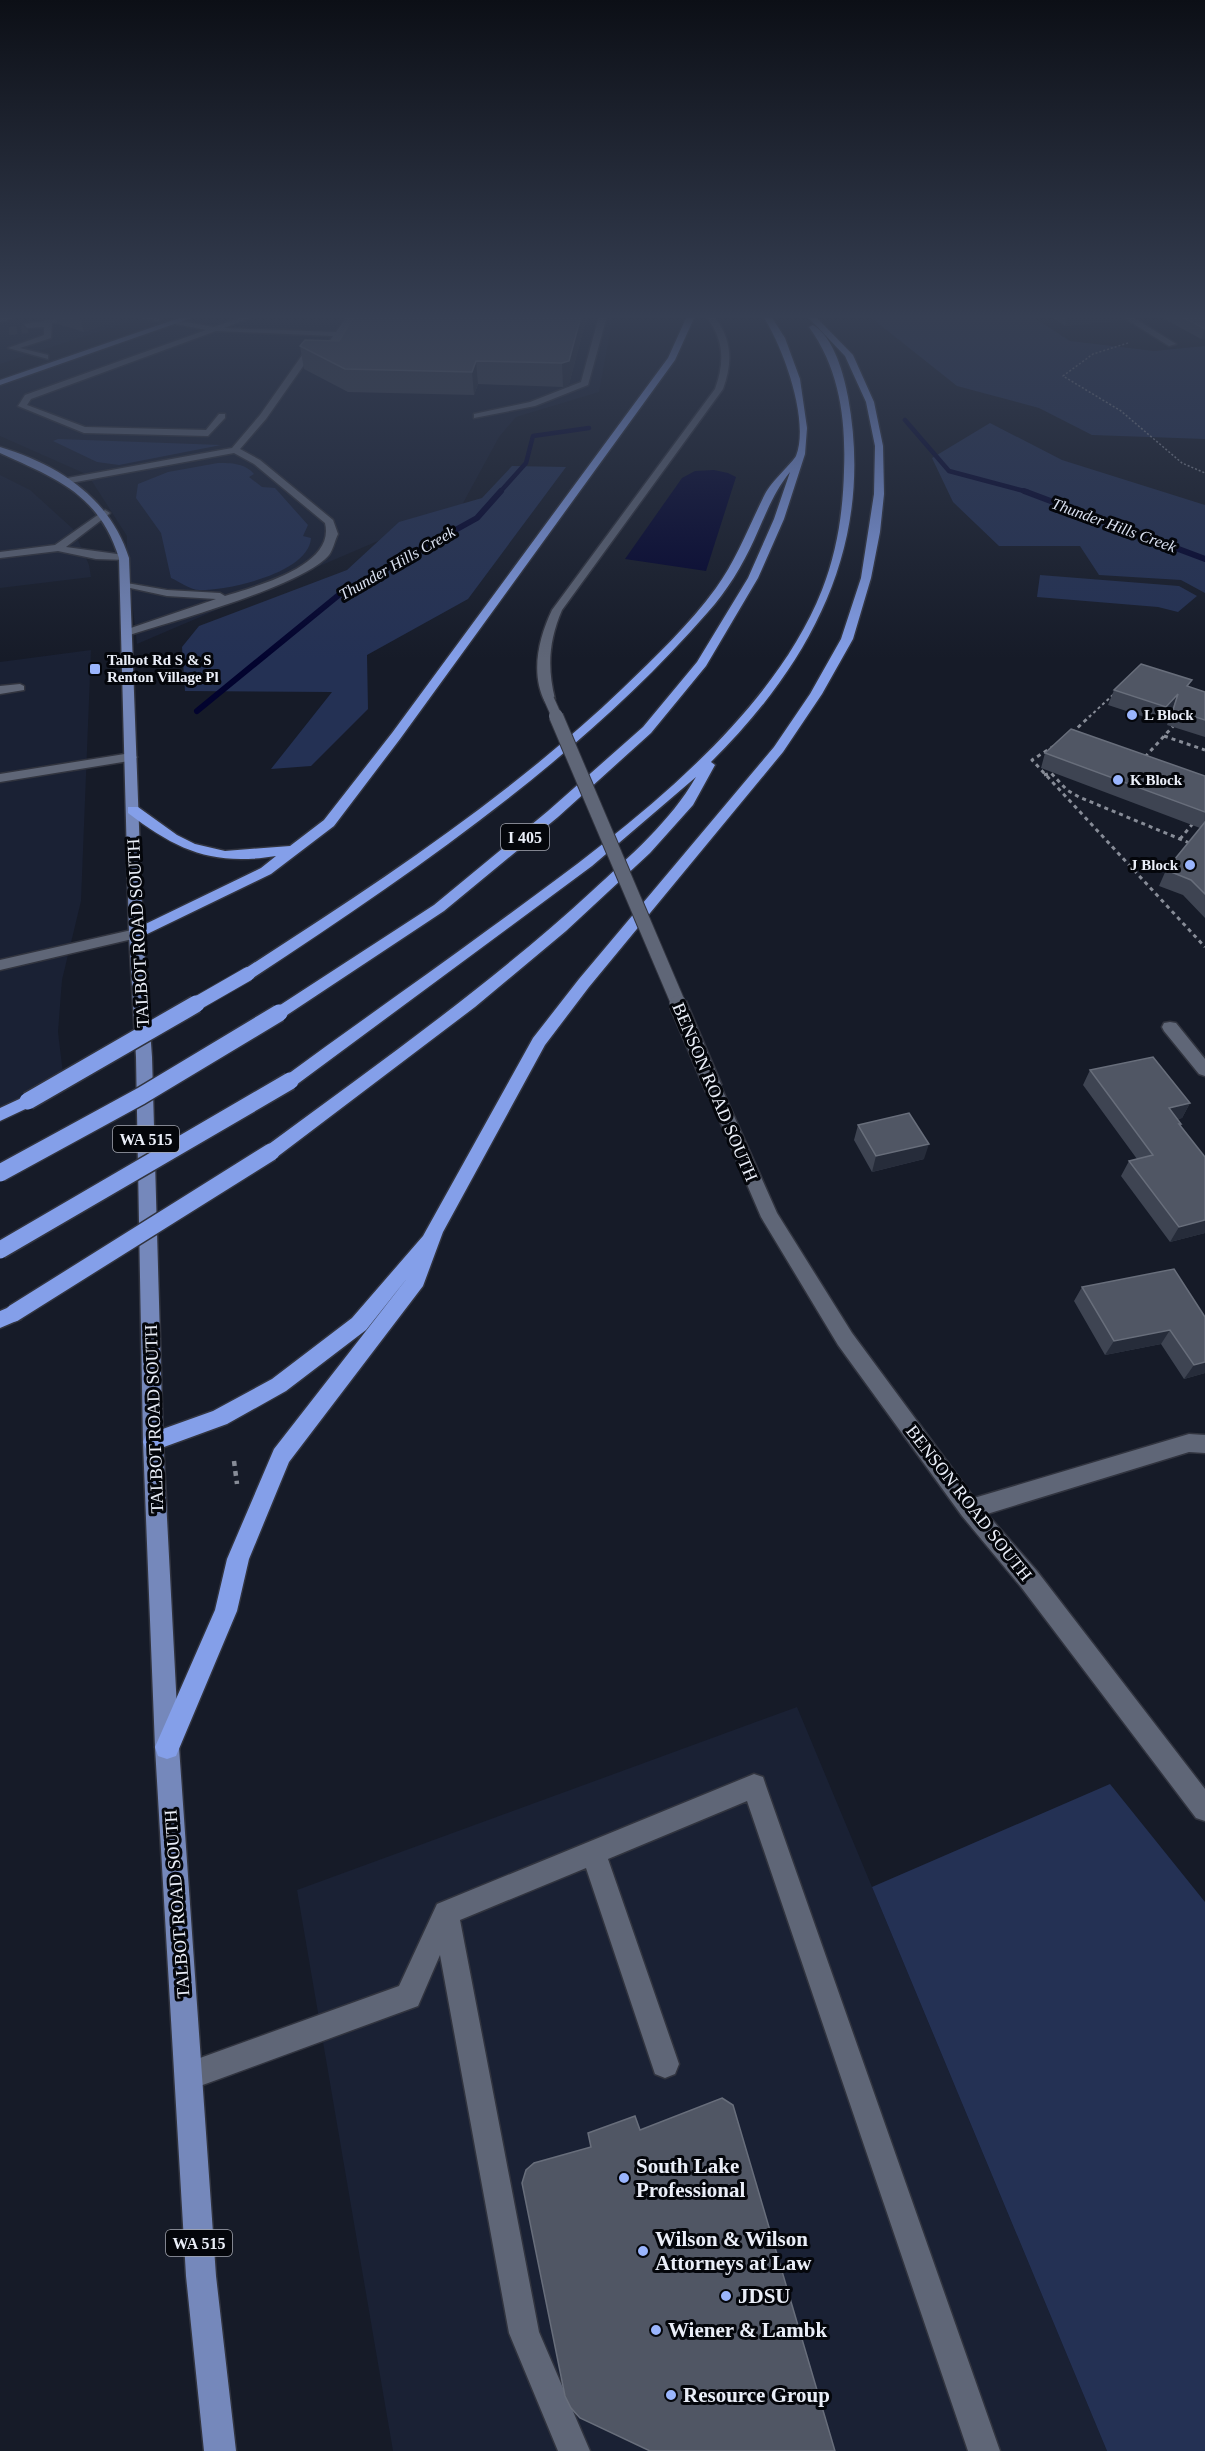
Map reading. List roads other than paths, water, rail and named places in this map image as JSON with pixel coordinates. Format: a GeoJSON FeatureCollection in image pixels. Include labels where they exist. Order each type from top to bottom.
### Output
{"type":"FeatureCollection","features":[{"type":"Feature","properties":{"kind":"highway"},"geometry":{"type":"LineString","coordinates":[[136,934],[231,890],[266,871],[298,849],[329,823],[396,736],[619,430]]}},
{"type":"Feature","properties":{"kind":"highway","name":"I 405"},"geometry":{"type":"LineString","coordinates":[[0,1173],[102,1120],[204,1062],[439,908],[553,814],[647,730],[702,664],[731,618],[779,519],[801,454],[803,430]]}},
{"type":"Feature","properties":{"kind":"highway"},"geometry":{"type":"LineString","coordinates":[[0,1250],[290,1081],[571,878],[658,806],[718,748],[764,695],[796,649],[820,607],[842,548],[849,450],[847,430]]}},
{"type":"Feature","properties":{"kind":"highway"},"geometry":{"type":"LineString","coordinates":[[167,1747],[226,1611],[238,1559],[281,1456],[416,1281],[434,1231],[539,1042],[584,983],[779,749],[816,694],[847,639],[866,578],[875,532],[879,494],[879,446],[876,430]]}},
{"type":"Feature","properties":{"kind":"highway"},"geometry":{"type":"LineString","coordinates":[[0,1115],[248,974],[354,906],[525,778],[602,713],[675,644],[707,607],[753,534],[772,490],[801,454]]}},
{"type":"Feature","properties":{"kind":"highway"},"geometry":{"type":"LineString","coordinates":[[7,1317],[179,1213],[271,1152],[470,1003],[581,910],[645,850],[688,802],[718,748]]}},
{"type":"Feature","properties":{"kind":"highway"},"geometry":{"type":"LineString","coordinates":[[133,810],[165,837],[203,854],[252,856],[298,849]]}},
{"type":"Feature","properties":{"kind":"highway"},"geometry":{"type":"LineString","coordinates":[[153,1442],[220,1418],[279,1385],[359,1324],[434,1231]]}},
{"type":"Feature","properties":{"kind":"main road","name":"TALBOT ROAD SOUTH"},"geometry":{"type":"LineString","coordinates":[[0,450],[65,481],[89,488],[116,529],[124,558],[136,934],[144,1057],[153,1442],[167,1747],[201,2276],[220,2451]]}},
{"type":"Feature","properties":{"kind":"street"},"geometry":{"type":"LineString","coordinates":[[96,430],[208,434],[211,430]]}},
{"type":"Feature","properties":{"kind":"street"},"geometry":{"type":"LineString","coordinates":[[65,481],[114,471],[148,468],[235,450],[252,430]]}},
{"type":"Feature","properties":{"kind":"street","name":"BENSON ROAD SOUTH"},"geometry":{"type":"LineString","coordinates":[[689,430],[557,610],[549,627],[543,654],[542,670],[549,699],[754,1185],[803,1274],[845,1339],[970,1509],[1029,1580],[1205,1809]]}},
{"type":"Feature","properties":{"kind":"street"},"geometry":{"type":"LineString","coordinates":[[126,633],[274,583],[307,567],[325,553],[333,534],[330,522],[257,462],[235,450]]}},
{"type":"Feature","properties":{"kind":"street"},"geometry":{"type":"LineString","coordinates":[[89,488],[148,468]]}},
{"type":"Feature","properties":{"kind":"street"},"geometry":{"type":"LineString","coordinates":[[58,548],[105,513]]}},
{"type":"Feature","properties":{"kind":"street"},"geometry":{"type":"LineString","coordinates":[[0,555],[58,548],[96,556],[124,558]]}},
{"type":"Feature","properties":{"kind":"street"},"geometry":{"type":"LineString","coordinates":[[125,584],[166,593],[234,596]]}},
{"type":"Feature","properties":{"kind":"street"},"geometry":{"type":"LineString","coordinates":[[0,690],[20,687]]}},
{"type":"Feature","properties":{"kind":"street"},"geometry":{"type":"LineString","coordinates":[[0,778],[131,757]]}},
{"type":"Feature","properties":{"kind":"street"},"geometry":{"type":"LineString","coordinates":[[0,965],[136,934]]}},
{"type":"Feature","properties":{"kind":"street"},"geometry":{"type":"LineString","coordinates":[[1170,1027],[1205,1070]]}},
{"type":"Feature","properties":{"kind":"street"},"geometry":{"type":"LineString","coordinates":[[970,1509],[1189,1443],[1205,1444]]}},
{"type":"Feature","properties":{"kind":"street"},"geometry":{"type":"LineString","coordinates":[[189,2076],[408,1996],[446,1913],[753,1786],[984,2451]]}},
{"type":"Feature","properties":{"kind":"street"},"geometry":{"type":"LineString","coordinates":[[593,1852],[665,2064]]}},
{"type":"Feature","properties":{"kind":"street"},"geometry":{"type":"LineString","coordinates":[[446,1913],[524,2333],[574,2451]]}},
{"type":"Feature","properties":{"kind":"waterway","name":"Thunder Hills Creek"},"geometry":{"type":"LineString","coordinates":[[500,492],[526,463],[533,436],[572,430]]}},
{"type":"Feature","properties":{"kind":"waterway","name":"Thunder Hills Creek"},"geometry":{"type":"LineString","coordinates":[[914,430],[949,471],[1028,492]]}},
{"type":"Feature","properties":{"kind":"waterway","name":"Thunder Hills Creek"},"geometry":{"type":"LineString","coordinates":[[197,711],[340,594],[477,518],[501,491]]}},
{"type":"Feature","properties":{"kind":"waterway","name":"Thunder Hills Creek"},"geometry":{"type":"LineString","coordinates":[[1024,491],[1205,559]]}},
{"type":"Feature","properties":{"kind":"place","name":"Talbot Rd S & S Renton Village Pl"},"geometry":{"type":"Point","coordinates":[95,669]}},
{"type":"Feature","properties":{"kind":"place","name":"L Block"},"geometry":{"type":"Point","coordinates":[1132,715]}},
{"type":"Feature","properties":{"kind":"place","name":"K Block"},"geometry":{"type":"Point","coordinates":[1118,780]}},
{"type":"Feature","properties":{"kind":"place","name":"J Block"},"geometry":{"type":"Point","coordinates":[1190,865]}},
{"type":"Feature","properties":{"kind":"place","name":"South Lake Professional"},"geometry":{"type":"Point","coordinates":[624,2178]}},
{"type":"Feature","properties":{"kind":"place","name":"Wilson & Wilson Attorneys at Law"},"geometry":{"type":"Point","coordinates":[643,2251]}},
{"type":"Feature","properties":{"kind":"place","name":"JDSU"},"geometry":{"type":"Point","coordinates":[726,2296]}},
{"type":"Feature","properties":{"kind":"place","name":"Wiener & Lambk"},"geometry":{"type":"Point","coordinates":[656,2330]}},
{"type":"Feature","properties":{"kind":"place","name":"Resource Group"},"geometry":{"type":"Point","coordinates":[671,2395]}}]}
